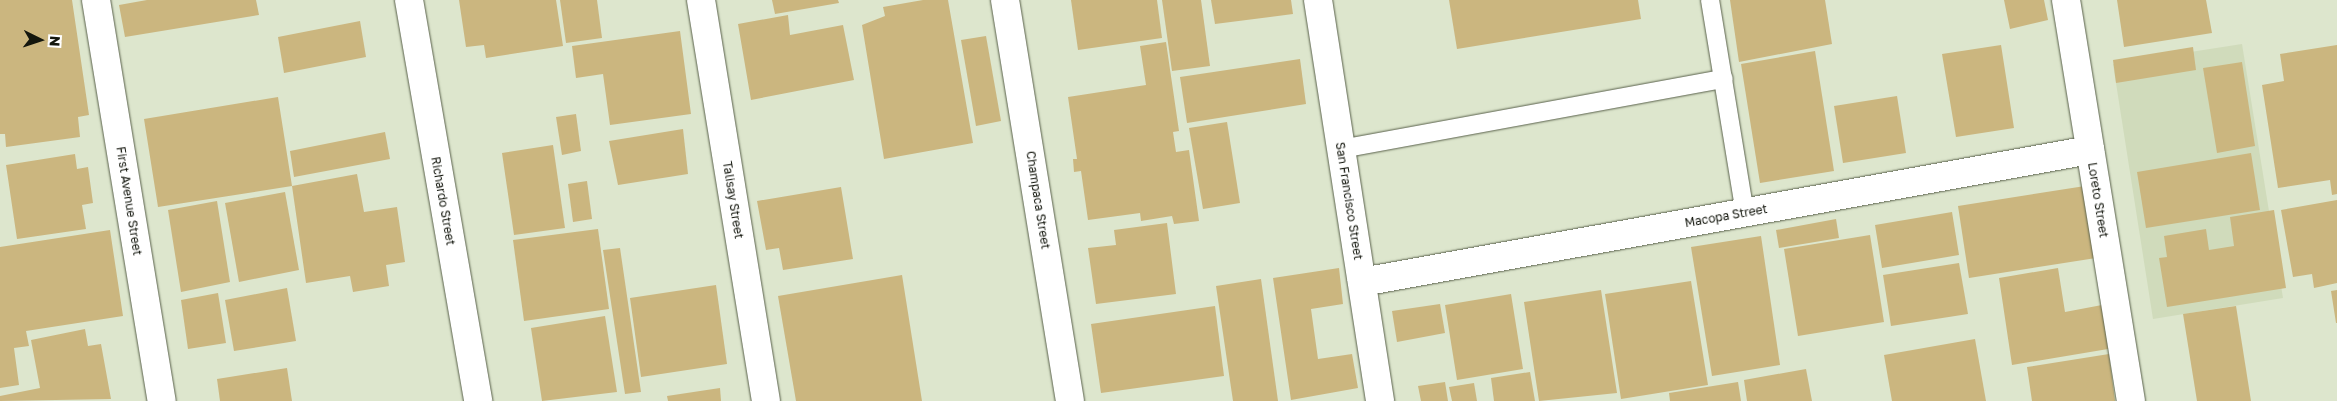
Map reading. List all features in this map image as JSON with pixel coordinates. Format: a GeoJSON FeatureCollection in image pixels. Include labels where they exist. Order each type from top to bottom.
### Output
{"type":"FeatureCollection","features":[{"type":"Feature","properties":{"kind":"street","name":"First Avenue Street"},"geometry":{"type":"LineString","coordinates":[[96,0],[162,401]]}},
{"type":"Feature","properties":{"kind":"street","name":"Richardo Street"},"geometry":{"type":"LineString","coordinates":[[409,0],[478,401]]}},
{"type":"Feature","properties":{"kind":"street","name":"Talisay Street"},"geometry":{"type":"LineString","coordinates":[[701,0],[766,401]]}},
{"type":"Feature","properties":{"kind":"street","name":"Champaca Street"},"geometry":{"type":"LineString","coordinates":[[1006,0],[1070,401]]}},
{"type":"Feature","properties":{"kind":"street","name":"San Francisco Street"},"geometry":{"type":"LineString","coordinates":[[1318,0],[1380,401]]}},
{"type":"Feature","properties":{"kind":"street","name":"Loreto Street"},"geometry":{"type":"LineString","coordinates":[[2066,0],[2131,401]]}},
{"type":"Feature","properties":{"kind":"street","name":"Macopa Street"},"geometry":{"type":"LineString","coordinates":[[1362,282],[2090,150]]}},
{"type":"Feature","properties":{"kind":"lane"},"geometry":{"type":"LineString","coordinates":[[1710,0],[1746,213]]}},
{"type":"Feature","properties":{"kind":"lane"},"geometry":{"type":"LineString","coordinates":[[1341,149],[1724,79]]}},
{"type":"Feature","properties":{"kind":"shaded area"},"geometry":{"type":"Polygon","coordinates":[[[2242,44],[2283,298],[2153,319],[2113,64],[2242,44]]]}},
{"type":"Feature","properties":{"kind":"building"},"geometry":{"type":"Polygon","coordinates":[[[0,0],[72,0],[89,115],[78,117],[80,137],[6,147],[5,134],[0,134],[0,0]]]}},
{"type":"Feature","properties":{"kind":"building"},"geometry":{"type":"Polygon","coordinates":[[[147,0],[256,0],[259,15],[125,37],[119,5],[147,0]]]}},
{"type":"Feature","properties":{"kind":"building"},"geometry":{"type":"Polygon","coordinates":[[[459,0],[556,0],[563,46],[486,58],[484,45],[466,47],[459,0]]]}},
{"type":"Feature","properties":{"kind":"building"},"geometry":{"type":"Polygon","coordinates":[[[560,0],[597,0],[602,38],[566,43],[560,0]]]}},
{"type":"Feature","properties":{"kind":"building"},"geometry":{"type":"Polygon","coordinates":[[[772,0],[838,0],[839,3],[775,14],[772,0]]]}},
{"type":"Feature","properties":{"kind":"building"},"geometry":{"type":"Polygon","coordinates":[[[923,0],[948,0],[973,143],[884,159],[862,25],[885,16],[883,7],[923,0]]]}},
{"type":"Feature","properties":{"kind":"building"},"geometry":{"type":"Polygon","coordinates":[[[1071,0],[1157,0],[1162,38],[1078,50],[1071,0]]]}},
{"type":"Feature","properties":{"kind":"building"},"geometry":{"type":"Polygon","coordinates":[[[1162,0],[1201,0],[1210,66],[1172,71],[1162,0]]]}},
{"type":"Feature","properties":{"kind":"building"},"geometry":{"type":"Polygon","coordinates":[[[1211,0],[1291,0],[1293,14],[1215,24],[1211,0]]]}},
{"type":"Feature","properties":{"kind":"building"},"geometry":{"type":"Polygon","coordinates":[[[1449,0],[1638,0],[1641,19],[1457,49],[1449,0]]]}},
{"type":"Feature","properties":{"kind":"building"},"geometry":{"type":"Polygon","coordinates":[[[1730,0],[1825,0],[1832,44],[1739,62],[1730,0]]]}},
{"type":"Feature","properties":{"kind":"building"},"geometry":{"type":"Polygon","coordinates":[[[2004,0],[2044,0],[2048,20],[2010,29],[2004,0]]]}},
{"type":"Feature","properties":{"kind":"building"},"geometry":{"type":"Polygon","coordinates":[[[2117,0],[2206,0],[2212,33],[2124,47],[2117,0]]]}},
{"type":"Feature","properties":{"kind":"building"},"geometry":{"type":"Polygon","coordinates":[[[788,15],[790,35],[843,25],[854,80],[751,100],[738,24],[788,15]]]}},
{"type":"Feature","properties":{"kind":"building"},"geometry":{"type":"Polygon","coordinates":[[[360,21],[366,57],[284,73],[278,37],[360,21]]]}},
{"type":"Feature","properties":{"kind":"building"},"geometry":{"type":"Polygon","coordinates":[[[680,31],[691,114],[610,125],[603,74],[576,78],[572,46],[680,31]]]}},
{"type":"Feature","properties":{"kind":"building"},"geometry":{"type":"Polygon","coordinates":[[[986,36],[1001,121],[976,126],[961,40],[986,36]]]}},
{"type":"Feature","properties":{"kind":"building"},"geometry":{"type":"Polygon","coordinates":[[[1166,42],[1179,131],[1173,132],[1176,152],[1189,150],[1199,221],[1174,224],[1172,216],[1141,221],[1140,213],[1088,220],[1081,171],[1074,172],[1073,159],[1077,159],[1068,97],[1146,85],[1140,46],[1166,42]]]}},
{"type":"Feature","properties":{"kind":"building"},"geometry":{"type":"Polygon","coordinates":[[[2001,45],[2014,128],[1956,137],[1942,54],[2001,45]]]}},
{"type":"Feature","properties":{"kind":"building"},"geometry":{"type":"Polygon","coordinates":[[[2337,45],[2337,194],[2332,195],[2330,180],[2278,188],[2262,85],[2284,81],[2280,54],[2337,45]]]}},
{"type":"Feature","properties":{"kind":"building"},"geometry":{"type":"Polygon","coordinates":[[[2193,47],[2196,70],[2116,83],[2113,60],[2193,47]]]}},
{"type":"Feature","properties":{"kind":"building"},"geometry":{"type":"Polygon","coordinates":[[[1815,51],[1834,171],[1760,183],[1741,64],[1815,51]]]}},
{"type":"Feature","properties":{"kind":"building"},"geometry":{"type":"Polygon","coordinates":[[[1300,59],[1306,104],[1187,123],[1180,77],[1300,59]]]}},
{"type":"Feature","properties":{"kind":"building"},"geometry":{"type":"Polygon","coordinates":[[[2242,62],[2255,146],[2217,153],[2203,68],[2242,62]]]}},
{"type":"Feature","properties":{"kind":"building"},"geometry":{"type":"Polygon","coordinates":[[[1897,96],[1906,153],[1843,163],[1834,106],[1897,96]]]}},
{"type":"Feature","properties":{"kind":"building"},"geometry":{"type":"Polygon","coordinates":[[[278,97],[292,186],[158,207],[144,119],[278,97]]]}},
{"type":"Feature","properties":{"kind":"building"},"geometry":{"type":"Polygon","coordinates":[[[576,114],[581,151],[562,155],[556,117],[576,114]]]}},
{"type":"Feature","properties":{"kind":"building"},"geometry":{"type":"Polygon","coordinates":[[[1227,122],[1240,203],[1203,209],[1189,128],[1227,122]]]}},
{"type":"Feature","properties":{"kind":"building"},"geometry":{"type":"Polygon","coordinates":[[[683,129],[688,174],[618,185],[609,141],[683,129]]]}},
{"type":"Feature","properties":{"kind":"building"},"geometry":{"type":"Polygon","coordinates":[[[385,132],[390,159],[294,177],[290,151],[385,132]]]}},
{"type":"Feature","properties":{"kind":"building"},"geometry":{"type":"Polygon","coordinates":[[[553,145],[565,228],[514,235],[502,153],[553,145]]]}},
{"type":"Feature","properties":{"kind":"building"},"geometry":{"type":"Polygon","coordinates":[[[2251,153],[2260,210],[2146,228],[2137,172],[2251,153]]]}},
{"type":"Feature","properties":{"kind":"building"},"geometry":{"type":"Polygon","coordinates":[[[75,154],[77,169],[88,167],[93,203],[82,205],[86,229],[17,239],[6,165],[75,154]]]}},
{"type":"Feature","properties":{"kind":"building"},"geometry":{"type":"Polygon","coordinates":[[[357,174],[364,212],[397,207],[405,262],[386,265],[389,286],[353,292],[350,276],[306,283],[292,186],[357,174]]]}},
{"type":"Feature","properties":{"kind":"building"},"geometry":{"type":"Polygon","coordinates":[[[587,181],[592,219],[573,222],[568,184],[587,181]]]}},
{"type":"Feature","properties":{"kind":"building"},"geometry":{"type":"Polygon","coordinates":[[[2085,186],[2096,258],[1969,278],[1958,206],[2085,186]]]}},
{"type":"Feature","properties":{"kind":"building"},"geometry":{"type":"Polygon","coordinates":[[[841,187],[853,259],[783,270],[779,248],[766,250],[757,201],[841,187]]]}},
{"type":"Feature","properties":{"kind":"building"},"geometry":{"type":"Polygon","coordinates":[[[285,192],[299,270],[239,282],[225,203],[285,192]]]}},
{"type":"Feature","properties":{"kind":"building"},"geometry":{"type":"Polygon","coordinates":[[[2337,200],[2337,283],[2314,288],[2312,274],[2293,277],[2281,210],[2337,200]]]}},
{"type":"Feature","properties":{"kind":"building"},"geometry":{"type":"Polygon","coordinates":[[[217,201],[230,282],[181,292],[168,210],[217,201]]]}},
{"type":"Feature","properties":{"kind":"building"},"geometry":{"type":"Polygon","coordinates":[[[2274,210],[2286,288],[2167,307],[2159,258],[2167,257],[2164,236],[2206,229],[2209,250],[2234,246],[2230,217],[2274,210]]]}},
{"type":"Feature","properties":{"kind":"building"},"geometry":{"type":"Polygon","coordinates":[[[1952,212],[1959,255],[1882,268],[1875,225],[1952,212]]]}},
{"type":"Feature","properties":{"kind":"building"},"geometry":{"type":"Polygon","coordinates":[[[1836,219],[1839,238],[1779,248],[1776,230],[1836,219]]]}},
{"type":"Feature","properties":{"kind":"building"},"geometry":{"type":"Polygon","coordinates":[[[1167,223],[1176,294],[1096,304],[1088,248],[1116,245],[1114,230],[1167,223]]]}},
{"type":"Feature","properties":{"kind":"building"},"geometry":{"type":"Polygon","coordinates":[[[598,229],[609,309],[524,321],[513,240],[598,229]]]}},
{"type":"Feature","properties":{"kind":"building"},"geometry":{"type":"Polygon","coordinates":[[[110,230],[123,316],[26,331],[29,346],[14,348],[19,385],[0,388],[0,247],[110,230]]]}},
{"type":"Feature","properties":{"kind":"building"},"geometry":{"type":"Polygon","coordinates":[[[1870,235],[1884,322],[1798,336],[1784,249],[1870,235]]]}},
{"type":"Feature","properties":{"kind":"building"},"geometry":{"type":"Polygon","coordinates":[[[1761,236],[1780,365],[1712,376],[1691,247],[1761,236]]]}},
{"type":"Feature","properties":{"kind":"building"},"geometry":{"type":"Polygon","coordinates":[[[620,248],[641,392],[625,394],[603,250],[620,248]]]}},
{"type":"Feature","properties":{"kind":"building"},"geometry":{"type":"Polygon","coordinates":[[[1959,263],[1968,314],[1891,326],[1883,275],[1959,263]]]}},
{"type":"Feature","properties":{"kind":"building"},"geometry":{"type":"Polygon","coordinates":[[[1339,268],[1343,304],[1311,309],[1318,359],[1352,354],[1358,388],[1291,400],[1273,278],[1339,268]]]}},
{"type":"Feature","properties":{"kind":"building"},"geometry":{"type":"Polygon","coordinates":[[[2058,268],[2065,312],[2102,305],[2108,349],[2012,365],[1999,278],[2058,268]]]}},
{"type":"Feature","properties":{"kind":"building"},"geometry":{"type":"Polygon","coordinates":[[[902,275],[922,401],[796,401],[778,296],[902,275]]]}},
{"type":"Feature","properties":{"kind":"building"},"geometry":{"type":"Polygon","coordinates":[[[1261,279],[1278,401],[1233,401],[1216,286],[1261,279]]]}},
{"type":"Feature","properties":{"kind":"building"},"geometry":{"type":"Polygon","coordinates":[[[1691,281],[1708,385],[1621,399],[1605,294],[1691,281]]]}},
{"type":"Feature","properties":{"kind":"building"},"geometry":{"type":"Polygon","coordinates":[[[716,285],[727,364],[641,377],[630,298],[716,285]]]}},
{"type":"Feature","properties":{"kind":"building"},"geometry":{"type":"Polygon","coordinates":[[[287,288],[296,341],[234,351],[225,300],[287,288]]]}},
{"type":"Feature","properties":{"kind":"building"},"geometry":{"type":"Polygon","coordinates":[[[1601,290],[1617,393],[1539,401],[1524,302],[1601,290]]]}},
{"type":"Feature","properties":{"kind":"building"},"geometry":{"type":"Polygon","coordinates":[[[2337,290],[2337,323],[2336,323],[2331,291],[2337,290]]]}},
{"type":"Feature","properties":{"kind":"building"},"geometry":{"type":"Polygon","coordinates":[[[218,293],[226,343],[188,349],[181,300],[218,293]]]}},
{"type":"Feature","properties":{"kind":"building"},"geometry":{"type":"Polygon","coordinates":[[[1511,294],[1523,369],[1457,380],[1445,305],[1511,294]]]}},
{"type":"Feature","properties":{"kind":"building"},"geometry":{"type":"Polygon","coordinates":[[[1440,304],[1445,333],[1397,342],[1392,311],[1440,304]]]}},
{"type":"Feature","properties":{"kind":"building"},"geometry":{"type":"Polygon","coordinates":[[[1215,306],[1224,376],[1101,393],[1091,324],[1215,306]]]}},
{"type":"Feature","properties":{"kind":"building"},"geometry":{"type":"Polygon","coordinates":[[[2236,306],[2251,401],[2197,401],[2183,314],[2236,306]]]}},
{"type":"Feature","properties":{"kind":"building"},"geometry":{"type":"Polygon","coordinates":[[[605,316],[617,392],[542,401],[531,328],[605,316]]]}},
{"type":"Feature","properties":{"kind":"building"},"geometry":{"type":"Polygon","coordinates":[[[85,329],[88,346],[101,344],[111,399],[0,401],[0,396],[40,388],[31,340],[85,329]]]}},
{"type":"Feature","properties":{"kind":"building"},"geometry":{"type":"Polygon","coordinates":[[[1975,339],[1986,401],[1892,401],[1884,355],[1975,339]]]}},
{"type":"Feature","properties":{"kind":"building"},"geometry":{"type":"Polygon","coordinates":[[[2109,354],[2115,401],[2032,401],[2027,367],[2109,354]]]}},
{"type":"Feature","properties":{"kind":"building"},"geometry":{"type":"Polygon","coordinates":[[[287,368],[292,401],[220,401],[217,379],[287,368]]]}},
{"type":"Feature","properties":{"kind":"building"},"geometry":{"type":"Polygon","coordinates":[[[1806,369],[1812,401],[1747,401],[1744,380],[1806,369]]]}},
{"type":"Feature","properties":{"kind":"building"},"geometry":{"type":"Polygon","coordinates":[[[1530,372],[1535,401],[1494,401],[1491,378],[1530,372]]]}},
{"type":"Feature","properties":{"kind":"building"},"geometry":{"type":"Polygon","coordinates":[[[1445,382],[1448,401],[1421,401],[1418,386],[1445,382]]]}},
{"type":"Feature","properties":{"kind":"building"},"geometry":{"type":"Polygon","coordinates":[[[1738,382],[1741,401],[1670,401],[1669,393],[1738,382]]]}},
{"type":"Feature","properties":{"kind":"building"},"geometry":{"type":"Polygon","coordinates":[[[1474,383],[1477,401],[1452,401],[1449,387],[1474,383]]]}},
{"type":"Feature","properties":{"kind":"building"},"geometry":{"type":"Polygon","coordinates":[[[720,388],[721,401],[668,401],[667,396],[720,388]]]}}]}
